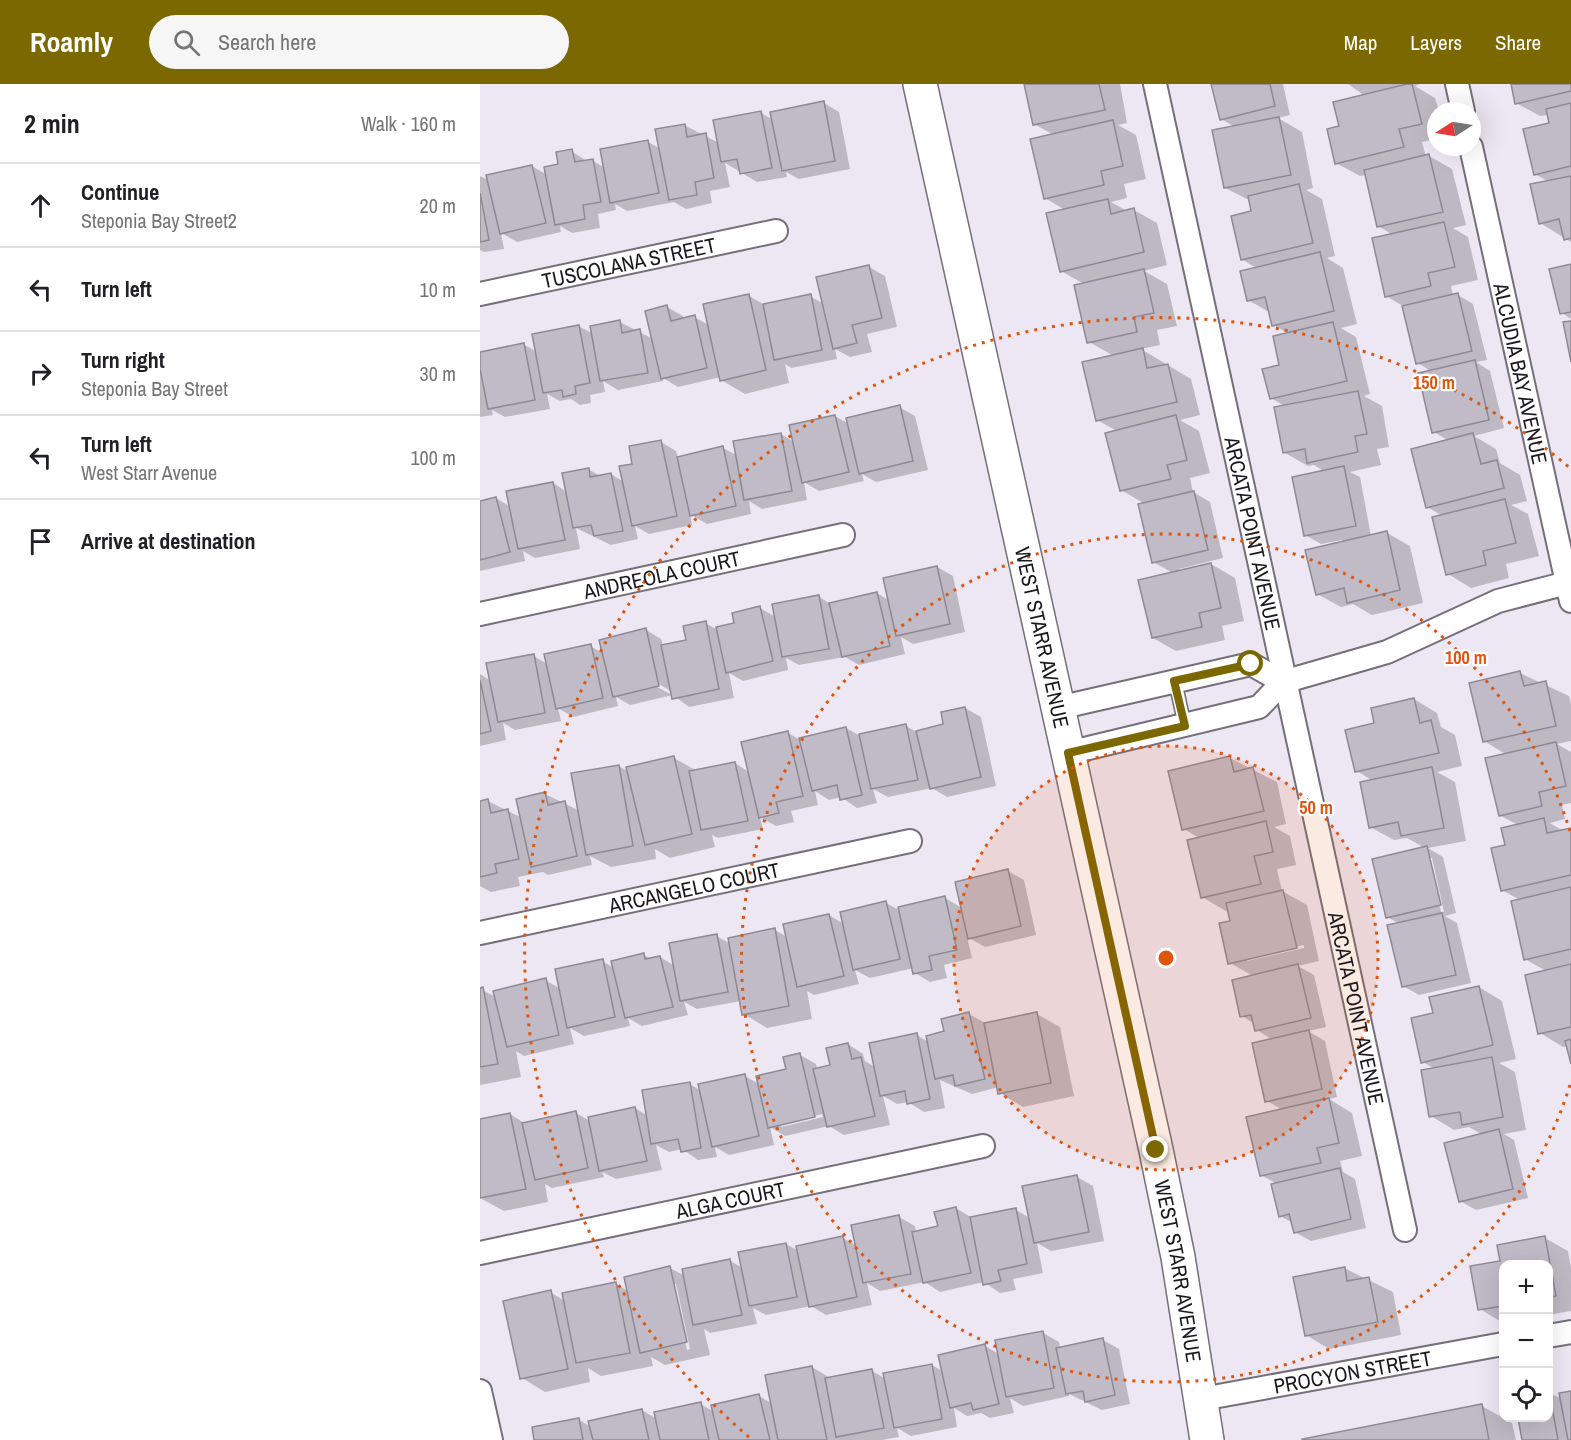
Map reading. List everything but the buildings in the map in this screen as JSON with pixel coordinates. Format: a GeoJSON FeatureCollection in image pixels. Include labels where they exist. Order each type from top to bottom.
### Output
{"type":"FeatureCollection","features":[{"type":"Feature","properties":{"kind":"main road","name":"WEST STARR AVENUE"},"geometry":{"type":"LineString","coordinates":[[920,84],[1178,1257],[1207,1440]]}},
{"type":"Feature","properties":{"kind":"street","name":"ARCATA POINT AVENUE"},"geometry":{"type":"LineString","coordinates":[[1155,84],[1283,682],[1405,1230]]}},
{"type":"Feature","properties":{"kind":"street"},"geometry":{"type":"LineString","coordinates":[[1457,84],[1461,102]]}},
{"type":"Feature","properties":{"kind":"street","name":"ALCUDIA BAY AVENUE"},"geometry":{"type":"LineString","coordinates":[[1473,156],[1570,588]]}},
{"type":"Feature","properties":{"kind":"street","name":"TUSCOLANA STREET"},"geometry":{"type":"LineString","coordinates":[[480,294],[776,231]]}},
{"type":"Feature","properties":{"kind":"street","name":"ANDREOLA COURT"},"geometry":{"type":"LineString","coordinates":[[480,614],[843,535]]}},
{"type":"Feature","properties":{"kind":"street"},"geometry":{"type":"LineString","coordinates":[[1068,753],[1259,707],[1283,682],[1387,652],[1498,602],[1570,588]]}},
{"type":"Feature","properties":{"kind":"street"},"geometry":{"type":"LineString","coordinates":[[1058,708],[1251,664],[1283,682]]}},
{"type":"Feature","properties":{"kind":"street","name":"ARCANGELO COURT"},"geometry":{"type":"LineString","coordinates":[[480,933],[910,841]]}},
{"type":"Feature","properties":{"kind":"street","name":"ALGA COURT"},"geometry":{"type":"LineString","coordinates":[[480,1253],[983,1146]]}},
{"type":"Feature","properties":{"kind":"street"},"geometry":{"type":"LineString","coordinates":[[1553,1335],[1571,1332]]}},
{"type":"Feature","properties":{"kind":"street","name":"PROCYON STREET"},"geometry":{"type":"LineString","coordinates":[[1202,1399],[1499,1345]]}},
{"type":"Feature","properties":{"kind":"street"},"geometry":{"type":"LineString","coordinates":[[480,1391],[491,1440]]}},
{"type":"Feature","properties":{"kind":"lane"},"geometry":{"type":"LineString","coordinates":[[1174,681],[1185,726]]}},
{"type":"Feature","properties":{"kind":"route"},"geometry":{"type":"LineString","coordinates":[[1156,1150],[1068,753],[1185,726],[1174,681],[1251,664]]}}]}
